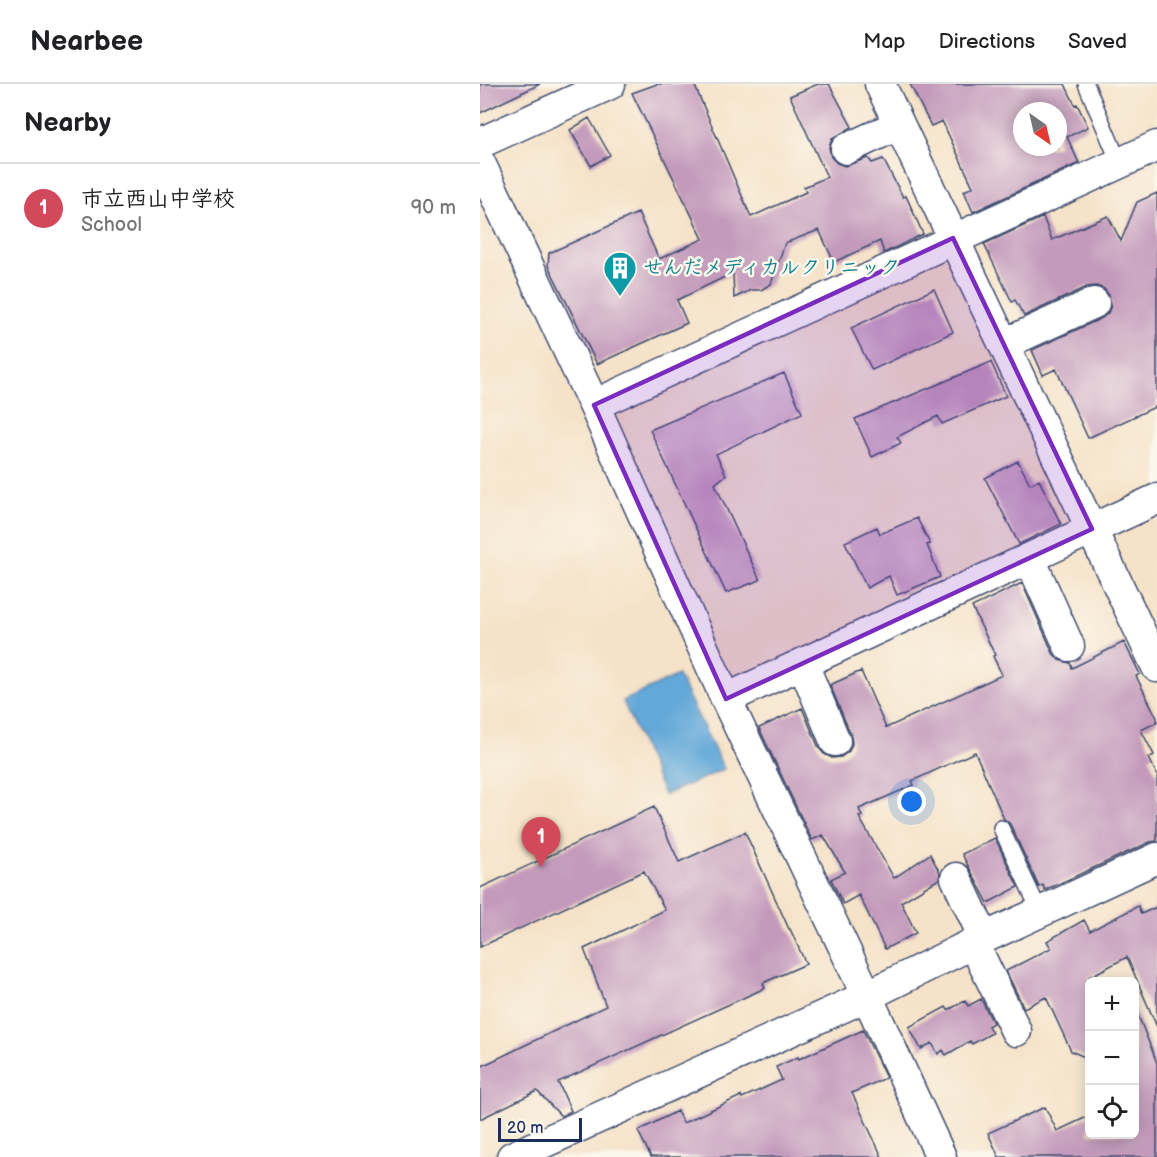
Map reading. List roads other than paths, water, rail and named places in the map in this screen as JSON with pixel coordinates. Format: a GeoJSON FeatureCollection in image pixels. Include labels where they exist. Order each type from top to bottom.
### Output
{"type":"FeatureCollection","features":[{"type":"Feature","properties":{"kind":"street"},"geometry":{"type":"LineString","coordinates":[[480,143],[551,96],[610,84]]}},
{"type":"Feature","properties":{"kind":"street"},"geometry":{"type":"LineString","coordinates":[[880,84],[1157,666]]}},
{"type":"Feature","properties":{"kind":"street"},"geometry":{"type":"LineString","coordinates":[[846,149],[898,125]]}},
{"type":"Feature","properties":{"kind":"street"},"geometry":{"type":"LineString","coordinates":[[594,405],[1157,146]]}},
{"type":"Feature","properties":{"kind":"street"},"geometry":{"type":"LineString","coordinates":[[480,163],[594,405],[726,699],[941,1157]]}},
{"type":"Feature","properties":{"kind":"street"},"geometry":{"type":"LineString","coordinates":[[1004,344],[1094,303]]}},
{"type":"Feature","properties":{"kind":"street"},"geometry":{"type":"LineString","coordinates":[[726,699],[1157,499]]}},
{"type":"Feature","properties":{"kind":"street"},"geometry":{"type":"LineString","coordinates":[[1030,559],[1069,646]]}},
{"type":"Feature","properties":{"kind":"street"},"geometry":{"type":"LineString","coordinates":[[803,664],[835,741]]}},
{"type":"Feature","properties":{"kind":"street"},"geometry":{"type":"LineString","coordinates":[[512,1157],[867,996],[1157,858]]}},
{"type":"Feature","properties":{"kind":"street"},"geometry":{"type":"LineString","coordinates":[[956,878],[1016,1031]]}},
{"type":"Feature","properties":{"kind":"lane"},"geometry":{"type":"LineString","coordinates":[[1086,84],[1119,162]]}},
{"type":"Feature","properties":{"kind":"lane"},"geometry":{"type":"LineString","coordinates":[[1001,828],[1040,912]]}},
{"type":"Feature","properties":{"kind":"water"},"geometry":{"type":"Polygon","coordinates":[[[678,675],[724,769],[664,795],[623,701],[678,675]]]}},
{"type":"Feature","properties":{"kind":"place","name":"せんだメディカルクリニック"},"geometry":{"type":"Point","coordinates":[620,297]}},
{"type":"Feature","properties":{"kind":"place","name":"市立西山中学校"},"geometry":{"type":"Point","coordinates":[541,867]}}]}
